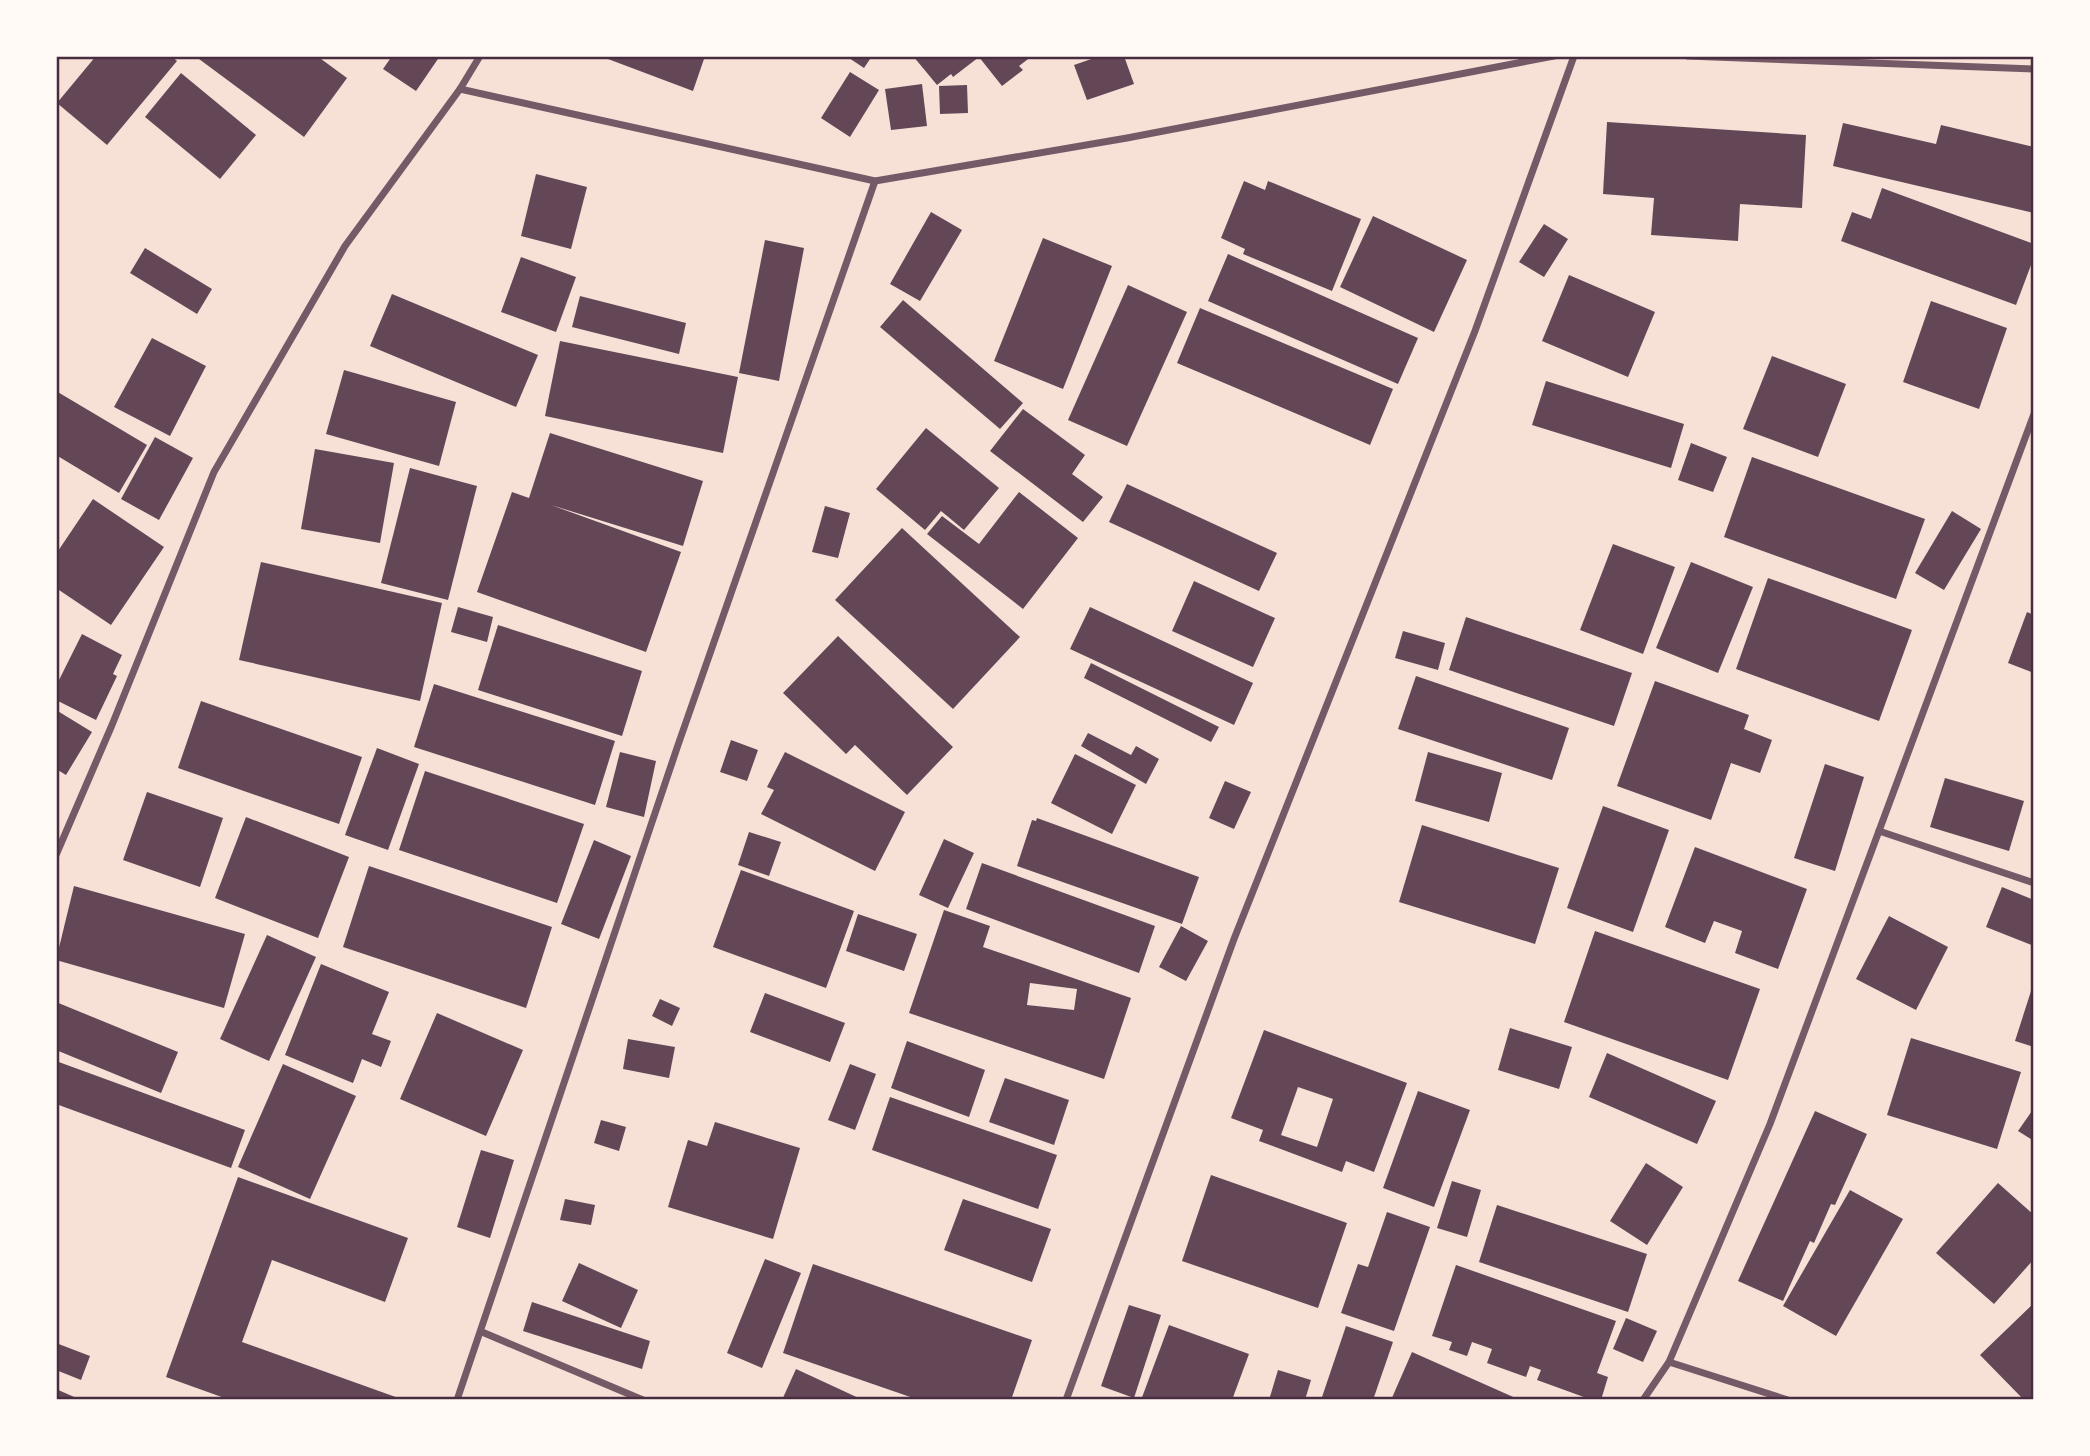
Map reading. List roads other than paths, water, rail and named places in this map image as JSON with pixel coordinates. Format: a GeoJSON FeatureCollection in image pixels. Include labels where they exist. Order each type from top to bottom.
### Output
{"type":"FeatureCollection","features":[{"type":"Feature","properties":{"kind":"street"},"geometry":{"type":"LineString","coordinates":[[56,855],[112,725],[214,472],[345,246],[460,89],[480,56]]}},
{"type":"Feature","properties":{"kind":"street"},"geometry":{"type":"LineString","coordinates":[[460,89],[875,181],[1127,138],[1554,56]]}},
{"type":"Feature","properties":{"kind":"street"},"geometry":{"type":"LineString","coordinates":[[1066,1400],[1234,939],[1475,331],[1574,56]]}},
{"type":"Feature","properties":{"kind":"street"},"geometry":{"type":"LineString","coordinates":[[1687,56],[2034,69]]}},
{"type":"Feature","properties":{"kind":"street"},"geometry":{"type":"LineString","coordinates":[[457,1400],[678,745],[875,181]]}},
{"type":"Feature","properties":{"kind":"street"},"geometry":{"type":"LineString","coordinates":[[1643,1400],[1670,1362],[1770,1124],[2034,414]]}},
{"type":"Feature","properties":{"kind":"street"},"geometry":{"type":"LineString","coordinates":[[1879,831],[2034,883]]}},
{"type":"Feature","properties":{"kind":"street"},"geometry":{"type":"LineString","coordinates":[[482,1332],[643,1400]]}},
{"type":"Feature","properties":{"kind":"street"},"geometry":{"type":"LineString","coordinates":[[1670,1362],[1788,1400]]}}]}
